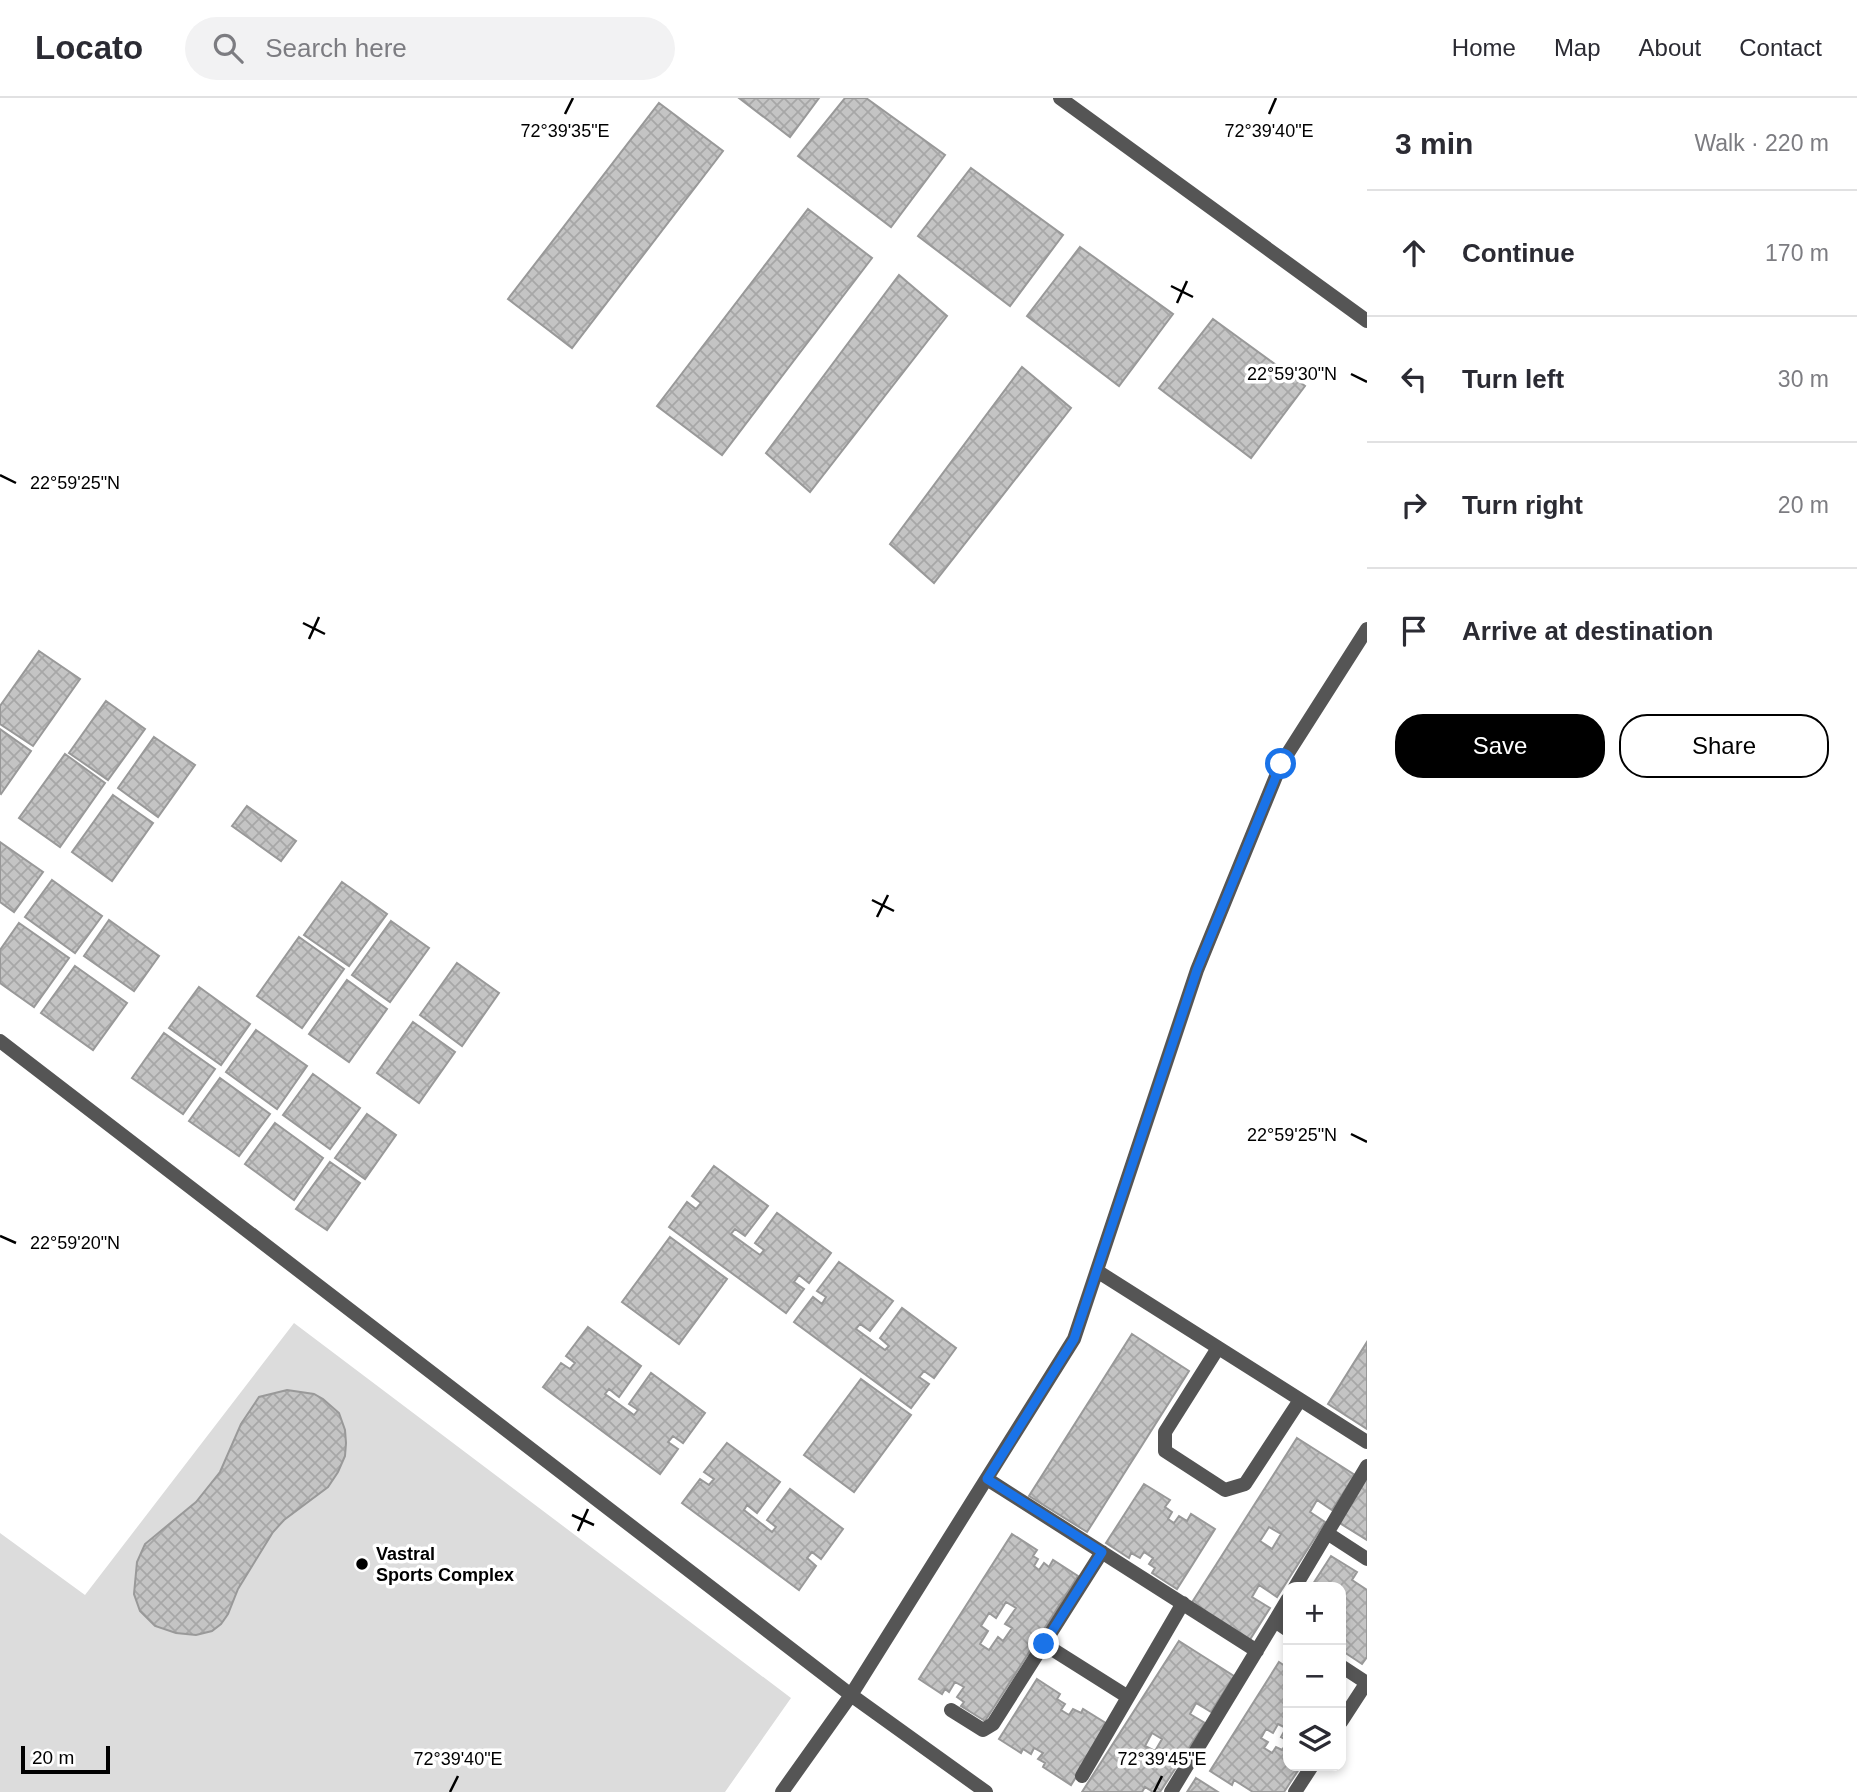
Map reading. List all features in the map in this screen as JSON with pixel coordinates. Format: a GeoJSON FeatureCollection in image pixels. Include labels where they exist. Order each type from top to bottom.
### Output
{"type":"FeatureCollection","features":[{"type":"Feature","properties":{"kind":"street"},"geometry":{"type":"LineString","coordinates":[[1060,98],[1367,321]]}},
{"type":"Feature","properties":{"kind":"street"},"geometry":{"type":"LineString","coordinates":[[782,1792],[851,1695],[1074,1339],[1197,970],[1281,764],[1367,629]]}},
{"type":"Feature","properties":{"kind":"street"},"geometry":{"type":"LineString","coordinates":[[0,1041],[851,1695],[986,1792]]}},
{"type":"Feature","properties":{"kind":"street"},"geometry":{"type":"LineString","coordinates":[[1097,1271],[1367,1442]]}},
{"type":"Feature","properties":{"kind":"street"},"geometry":{"type":"LineString","coordinates":[[1218,1348],[1165,1432],[1166,1451],[1225,1490],[1245,1484],[1300,1400]]}},
{"type":"Feature","properties":{"kind":"street"},"geometry":{"type":"LineString","coordinates":[[1298,1582],[1367,1466]]}},
{"type":"Feature","properties":{"kind":"street"},"geometry":{"type":"LineString","coordinates":[[987,1479],[1258,1651]]}},
{"type":"Feature","properties":{"kind":"street"},"geometry":{"type":"LineString","coordinates":[[1327,1533],[1367,1559]]}},
{"type":"Feature","properties":{"kind":"street"},"geometry":{"type":"LineString","coordinates":[[951,1710],[984,1730],[993,1724],[1102,1552]]}},
{"type":"Feature","properties":{"kind":"street"},"geometry":{"type":"LineString","coordinates":[[1082,1776],[1183,1604]]}},
{"type":"Feature","properties":{"kind":"street"},"geometry":{"type":"LineString","coordinates":[[1171,1792],[1283,1607]]}},
{"type":"Feature","properties":{"kind":"street"},"geometry":{"type":"LineString","coordinates":[[1275,1621],[1283,1627]]}},
{"type":"Feature","properties":{"kind":"street"},"geometry":{"type":"LineString","coordinates":[[1044,1644],[1128,1698]]}},
{"type":"Feature","properties":{"kind":"street"},"geometry":{"type":"LineString","coordinates":[[1346,1668],[1367,1683],[1346,1714]]}},
{"type":"Feature","properties":{"kind":"street"},"geometry":{"type":"LineString","coordinates":[[1295,1792],[1309,1771]]}},
{"type":"Feature","properties":{"kind":"shaded area","name":"Vastral Sports Complex"},"geometry":{"type":"Polygon","coordinates":[[[294,1323],[791,1698],[725,1792],[0,1792],[0,1533],[85,1595],[294,1323]]]}},
{"type":"Feature","properties":{"kind":"building"},"geometry":{"type":"Polygon","coordinates":[[[739,98],[819,98],[790,137],[739,98]]]}},
{"type":"Feature","properties":{"kind":"building"},"geometry":{"type":"Polygon","coordinates":[[[845,98],[866,98],[945,155],[891,227],[798,156],[845,98]]]}},
{"type":"Feature","properties":{"kind":"building"},"geometry":{"type":"Polygon","coordinates":[[[659,103],[723,151],[572,348],[508,299],[659,103]]]}},
{"type":"Feature","properties":{"kind":"building"},"geometry":{"type":"Polygon","coordinates":[[[971,168],[1063,235],[1010,306],[918,236],[971,168]]]}},
{"type":"Feature","properties":{"kind":"building"},"geometry":{"type":"Polygon","coordinates":[[[808,209],[872,258],[722,455],[657,406],[808,209]]]}},
{"type":"Feature","properties":{"kind":"building"},"geometry":{"type":"Polygon","coordinates":[[[1080,247],[1173,314],[1119,386],[1027,316],[1080,247]]]}},
{"type":"Feature","properties":{"kind":"building"},"geometry":{"type":"Polygon","coordinates":[[[899,275],[947,316],[810,492],[766,453],[899,275]]]}},
{"type":"Feature","properties":{"kind":"building"},"geometry":{"type":"Polygon","coordinates":[[[1213,319],[1305,386],[1251,458],[1159,388],[1213,319]]]}},
{"type":"Feature","properties":{"kind":"building"},"geometry":{"type":"Polygon","coordinates":[[[1022,367],[1071,408],[934,583],[890,544],[1022,367]]]}},
{"type":"Feature","properties":{"kind":"building"},"geometry":{"type":"Polygon","coordinates":[[[39,651],[80,679],[33,746],[0,724],[0,706],[39,651]]]}},
{"type":"Feature","properties":{"kind":"building"},"geometry":{"type":"Polygon","coordinates":[[[106,701],[145,729],[108,780],[69,753],[106,701]]]}},
{"type":"Feature","properties":{"kind":"building"},"geometry":{"type":"Polygon","coordinates":[[[0,729],[31,751],[1,794],[0,793],[0,729]]]}},
{"type":"Feature","properties":{"kind":"building"},"geometry":{"type":"Polygon","coordinates":[[[154,737],[195,765],[158,817],[118,788],[154,737]]]}},
{"type":"Feature","properties":{"kind":"building"},"geometry":{"type":"Polygon","coordinates":[[[65,754],[105,783],[60,847],[19,818],[65,754]]]}},
{"type":"Feature","properties":{"kind":"building"},"geometry":{"type":"Polygon","coordinates":[[[113,795],[153,823],[112,881],[72,852],[113,795]]]}},
{"type":"Feature","properties":{"kind":"building"},"geometry":{"type":"Polygon","coordinates":[[[247,806],[296,841],[281,861],[232,826],[247,806]]]}},
{"type":"Feature","properties":{"kind":"building"},"geometry":{"type":"Polygon","coordinates":[[[0,842],[43,872],[14,912],[0,902],[0,842]]]}},
{"type":"Feature","properties":{"kind":"building"},"geometry":{"type":"Polygon","coordinates":[[[52,880],[102,916],[75,953],[25,917],[52,880]]]}},
{"type":"Feature","properties":{"kind":"building"},"geometry":{"type":"Polygon","coordinates":[[[342,882],[387,914],[349,966],[304,935],[342,882]]]}},
{"type":"Feature","properties":{"kind":"building"},"geometry":{"type":"Polygon","coordinates":[[[109,920],[159,956],[134,991],[84,956],[109,920]]]}},
{"type":"Feature","properties":{"kind":"building"},"geometry":{"type":"Polygon","coordinates":[[[391,921],[429,948],[390,1002],[352,975],[391,921]]]}},
{"type":"Feature","properties":{"kind":"building"},"geometry":{"type":"Polygon","coordinates":[[[19,923],[69,958],[34,1007],[0,983],[0,950],[19,923]]]}},
{"type":"Feature","properties":{"kind":"building"},"geometry":{"type":"Polygon","coordinates":[[[299,937],[344,969],[302,1028],[257,996],[299,937]]]}},
{"type":"Feature","properties":{"kind":"building"},"geometry":{"type":"Polygon","coordinates":[[[457,963],[499,993],[462,1046],[420,1015],[457,963]]]}},
{"type":"Feature","properties":{"kind":"building"},"geometry":{"type":"Polygon","coordinates":[[[75,966],[127,1003],[93,1050],[41,1013],[75,966]]]}},
{"type":"Feature","properties":{"kind":"building"},"geometry":{"type":"Polygon","coordinates":[[[347,980],[387,1009],[349,1062],[309,1034],[347,980]]]}},
{"type":"Feature","properties":{"kind":"building"},"geometry":{"type":"Polygon","coordinates":[[[199,987],[250,1024],[221,1065],[169,1028],[199,987]]]}},
{"type":"Feature","properties":{"kind":"building"},"geometry":{"type":"Polygon","coordinates":[[[413,1022],[455,1052],[419,1103],[377,1073],[413,1022]]]}},
{"type":"Feature","properties":{"kind":"building"},"geometry":{"type":"Polygon","coordinates":[[[256,1030],[307,1066],[277,1109],[226,1072],[256,1030]]]}},
{"type":"Feature","properties":{"kind":"building"},"geometry":{"type":"Polygon","coordinates":[[[164,1033],[215,1069],[183,1114],[132,1078],[164,1033]]]}},
{"type":"Feature","properties":{"kind":"building"},"geometry":{"type":"Polygon","coordinates":[[[313,1074],[360,1108],[330,1149],[283,1115],[313,1074]]]}},
{"type":"Feature","properties":{"kind":"building"},"geometry":{"type":"Polygon","coordinates":[[[220,1078],[270,1114],[239,1156],[189,1121],[220,1078]]]}},
{"type":"Feature","properties":{"kind":"building"},"geometry":{"type":"Polygon","coordinates":[[[367,1114],[396,1135],[365,1179],[335,1158],[367,1114]]]}},
{"type":"Feature","properties":{"kind":"building"},"geometry":{"type":"Polygon","coordinates":[[[275,1123],[323,1158],[294,1200],[245,1164],[275,1123]]]}},
{"type":"Feature","properties":{"kind":"building"},"geometry":{"type":"Polygon","coordinates":[[[330,1162],[360,1183],[327,1230],[296,1209],[330,1162]]]}},
{"type":"Feature","properties":{"kind":"building"},"geometry":{"type":"Polygon","coordinates":[[[714,1166],[768,1206],[745,1236],[735,1229],[731,1234],[760,1255],[764,1250],[755,1243],[777,1213],[831,1253],[809,1283],[799,1275],[794,1282],[804,1289],[786,1313],[669,1227],[687,1202],[696,1209],[701,1203],[692,1196],[714,1166]]]}},
{"type":"Feature","properties":{"kind":"building"},"geometry":{"type":"Polygon","coordinates":[[[670,1237],[727,1279],[679,1344],[622,1302],[670,1237]]]}},
{"type":"Feature","properties":{"kind":"building"},"geometry":{"type":"Polygon","coordinates":[[[839,1262],[893,1301],[870,1331],[860,1324],[856,1329],[885,1350],[889,1346],[880,1338],[902,1308],[956,1348],[934,1378],[924,1371],[919,1377],[929,1384],[911,1408],[794,1322],[813,1297],[822,1304],[826,1297],[817,1291],[839,1262]]]}},
{"type":"Feature","properties":{"kind":"building"},"geometry":{"type":"Polygon","coordinates":[[[588,1327],[641,1366],[619,1397],[609,1389],[605,1394],[634,1415],[638,1410],[629,1404],[651,1373],[705,1413],[683,1443],[673,1436],[668,1442],[678,1449],[660,1474],[543,1387],[561,1363],[570,1369],[575,1363],[566,1356],[588,1327]]]}},
{"type":"Feature","properties":{"kind":"building"},"geometry":{"type":"Polygon","coordinates":[[[1132,1334],[1189,1371],[1087,1532],[1029,1496],[1132,1334]]]}},
{"type":"Feature","properties":{"kind":"building"},"geometry":{"type":"Polygon","coordinates":[[[1367,1342],[1367,1429],[1328,1404],[1367,1342]]]}},
{"type":"Feature","properties":{"kind":"building"},"geometry":{"type":"Polygon","coordinates":[[[861,1379],[911,1415],[854,1492],[804,1455],[861,1379]]]}},
{"type":"Feature","properties":{"kind":"building"},"geometry":{"type":"Polygon","coordinates":[[[287,1390],[314,1394],[339,1413],[346,1443],[345,1456],[338,1472],[328,1487],[284,1520],[273,1532],[238,1589],[221,1624],[212,1631],[196,1635],[176,1633],[155,1626],[140,1611],[134,1594],[137,1562],[145,1544],[196,1502],[220,1472],[241,1424],[259,1397],[287,1390]]]}},
{"type":"Feature","properties":{"kind":"building"},"geometry":{"type":"Polygon","coordinates":[[[1297,1438],[1355,1475],[1332,1510],[1317,1500],[1310,1512],[1325,1522],[1287,1582],[1283,1582],[1277,1597],[1259,1585],[1252,1597],[1270,1608],[1249,1641],[1191,1604],[1297,1438]],[[1269,1527],[1260,1541],[1272,1549],[1281,1534],[1269,1527]]]}},
{"type":"Feature","properties":{"kind":"building"},"geometry":{"type":"Polygon","coordinates":[[[727,1443],[780,1482],[757,1513],[747,1505],[744,1510],[772,1532],[776,1527],[767,1520],[790,1489],[843,1529],[821,1559],[812,1552],[807,1558],[816,1566],[799,1590],[682,1503],[700,1479],[709,1485],[714,1479],[704,1472],[727,1443]]]}},
{"type":"Feature","properties":{"kind":"building"},"geometry":{"type":"Polygon","coordinates":[[[1367,1476],[1367,1540],[1338,1522],[1367,1476]]]}},
{"type":"Feature","properties":{"kind":"building"},"geometry":{"type":"Polygon","coordinates":[[[1144,1484],[1170,1500],[1165,1507],[1172,1512],[1168,1519],[1174,1523],[1179,1516],[1187,1521],[1191,1514],[1215,1529],[1177,1589],[1152,1573],[1155,1568],[1149,1564],[1153,1558],[1144,1552],[1140,1558],[1131,1553],[1129,1558],[1106,1543],[1144,1484]]]}},
{"type":"Feature","properties":{"kind":"building"},"geometry":{"type":"Polygon","coordinates":[[[1012,1534],[1037,1550],[1033,1556],[1038,1559],[1034,1566],[1039,1570],[1044,1563],[1049,1567],[1053,1560],[1078,1576],[985,1721],[961,1706],[964,1702],[957,1697],[964,1687],[955,1682],[949,1692],[945,1689],[942,1694],[919,1679],[1012,1534]],[[1006,1602],[996,1618],[989,1613],[981,1626],[988,1631],[980,1644],[989,1650],[998,1637],[1003,1641],[1012,1628],[1005,1624],[1016,1608],[1006,1602]]]}},
{"type":"Feature","properties":{"kind":"building"},"geometry":{"type":"Polygon","coordinates":[[[1331,1556],[1357,1572],[1352,1580],[1367,1590],[1367,1657],[1362,1664],[1346,1653],[1346,1582],[1314,1582],[1331,1556]]]}},
{"type":"Feature","properties":{"kind":"building"},"geometry":{"type":"Polygon","coordinates":[[[1179,1641],[1234,1676],[1211,1712],[1196,1703],[1190,1714],[1205,1723],[1160,1792],[1153,1792],[1145,1787],[1142,1792],[1082,1792],[1179,1641]],[[1152,1733],[1145,1746],[1155,1751],[1162,1739],[1152,1733]]]}},
{"type":"Feature","properties":{"kind":"building"},"geometry":{"type":"Polygon","coordinates":[[[1279,1662],[1283,1665],[1283,1726],[1278,1724],[1273,1733],[1266,1729],[1261,1738],[1268,1742],[1264,1748],[1272,1753],[1276,1747],[1283,1748],[1283,1771],[1298,1771],[1284,1792],[1253,1792],[1234,1780],[1232,1785],[1210,1771],[1279,1662]]]}},
{"type":"Feature","properties":{"kind":"building"},"geometry":{"type":"Polygon","coordinates":[[[1037,1679],[1060,1694],[1057,1699],[1065,1704],[1061,1710],[1069,1715],[1073,1709],[1081,1713],[1083,1709],[1109,1725],[1071,1785],[1043,1767],[1045,1763],[1038,1759],[1043,1753],[1034,1748],[1031,1754],[1023,1749],[1021,1753],[999,1739],[1037,1679]]]}},
{"type":"Feature","properties":{"kind":"building"},"geometry":{"type":"Polygon","coordinates":[[[1196,1778],[1218,1792],[1187,1792],[1196,1778]]]}},
{"type":"Feature","properties":{"kind":"place","name":"Vastral Sports Complex"},"geometry":{"type":"Point","coordinates":[362,1564]}},
{"type":"Feature","properties":{"kind":"route"},"geometry":{"type":"LineString","coordinates":[[1044,1644],[1102,1552],[987,1479],[1074,1339],[1197,970],[1281,764]]}}]}
